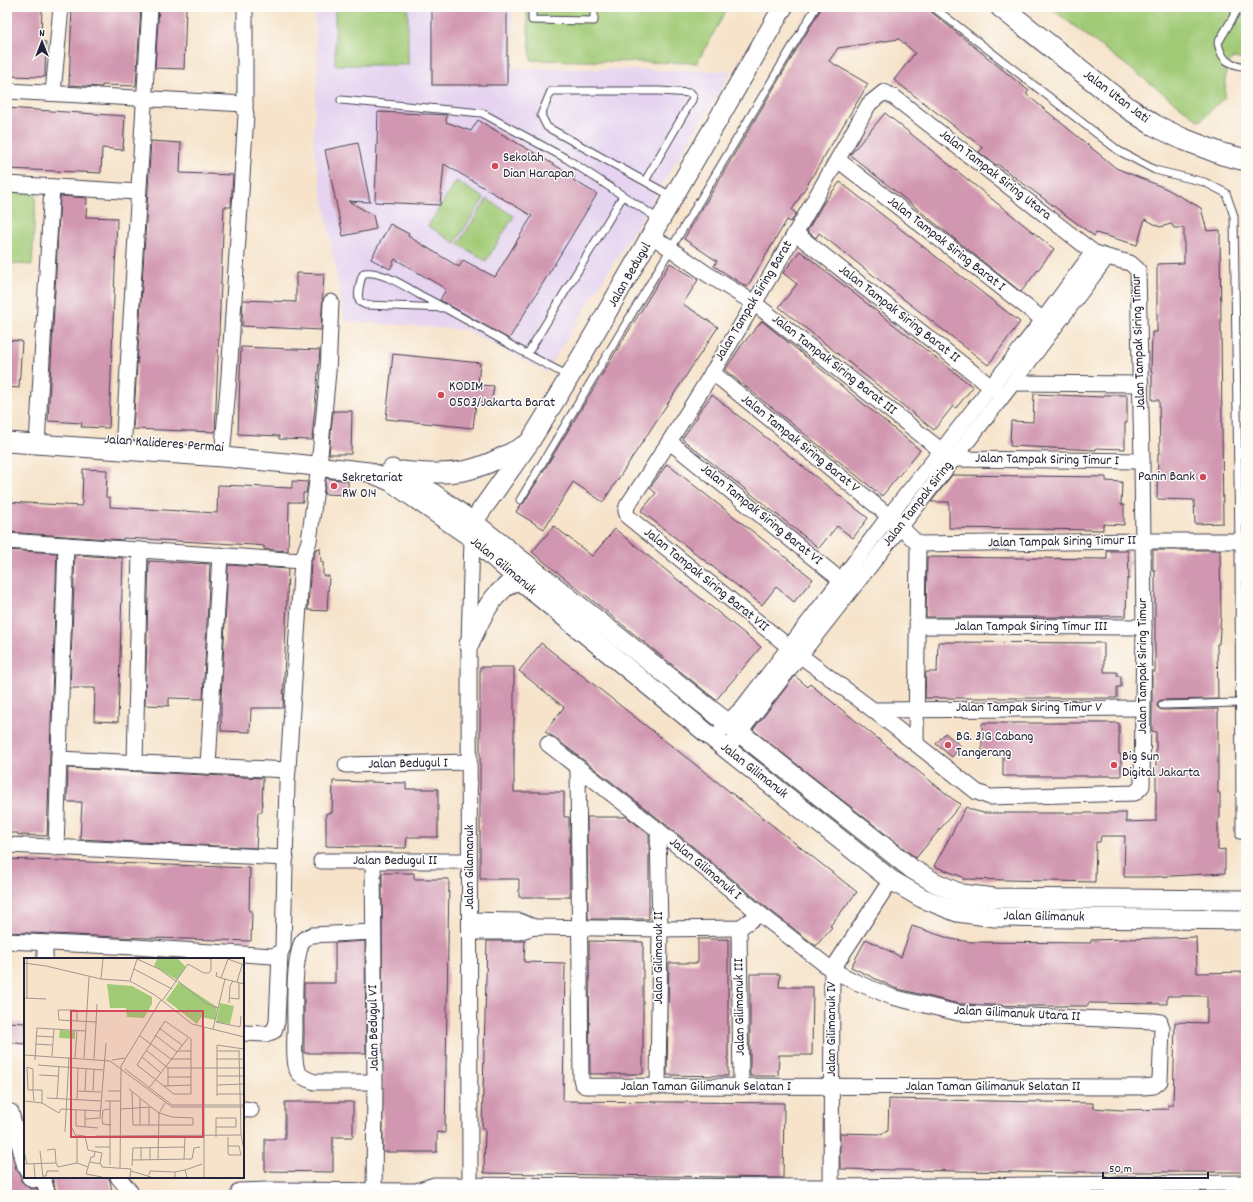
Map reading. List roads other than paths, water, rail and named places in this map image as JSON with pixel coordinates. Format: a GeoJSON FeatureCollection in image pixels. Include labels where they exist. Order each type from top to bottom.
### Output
{"type":"FeatureCollection","features":[{"type":"Feature","properties":{"kind":"main road","name":"Jalan Utan Jati"},"geometry":{"type":"LineString","coordinates":[[1001,7],[1128,108],[1183,139],[1222,154],[1246,160]]}},
{"type":"Feature","properties":{"kind":"street"},"geometry":{"type":"LineString","coordinates":[[54,93],[61,7]]}},
{"type":"Feature","properties":{"kind":"street"},"geometry":{"type":"LineString","coordinates":[[123,445],[150,7]]}},
{"type":"Feature","properties":{"kind":"street"},"geometry":{"type":"LineString","coordinates":[[222,453],[229,376],[246,115],[245,7]]}},
{"type":"Feature","properties":{"kind":"street","name":"Jalan Bedugul"},"geometry":{"type":"LineString","coordinates":[[473,530],[570,376],[657,228],[783,7]]}},
{"type":"Feature","properties":{"kind":"street"},"geometry":{"type":"LineString","coordinates":[[7,91],[245,104]]}},
{"type":"Feature","properties":{"kind":"street","name":"Jalan Tampak Siring Barat"},"geometry":{"type":"LineString","coordinates":[[626,511],[627,506],[670,442],[754,303],[869,104],[884,92]]}},
{"type":"Feature","properties":{"kind":"street","name":"Jalan Tampak Siring Utara"},"geometry":{"type":"LineString","coordinates":[[884,92],[894,96],[1100,254]]}},
{"type":"Feature","properties":{"kind":"street","name":"Jalan Tampak Siring Barat I"},"geometry":{"type":"LineString","coordinates":[[838,160],[1048,324]]}},
{"type":"Feature","properties":{"kind":"street"},"geometry":{"type":"LineString","coordinates":[[7,184],[138,192]]}},
{"type":"Feature","properties":{"kind":"street"},"geometry":{"type":"LineString","coordinates":[[37,439],[52,187]]}},
{"type":"Feature","properties":{"kind":"street","name":"Jalan Tampak Siring Barat III"},"geometry":{"type":"LineString","coordinates":[[657,228],[671,249],[707,274],[754,303],[947,454]]}},
{"type":"Feature","properties":{"kind":"street","name":"Jalan Tampak Siring Barat II"},"geometry":{"type":"LineString","coordinates":[[795,233],[997,391]]}},
{"type":"Feature","properties":{"kind":"street","name":"Jalan Tampak Siring"},"geometry":{"type":"LineString","coordinates":[[846,585],[889,516],[947,454],[997,391],[1100,254]]}},
{"type":"Feature","properties":{"kind":"street","name":"Jalan Tampak Siring Timur"},"geometry":{"type":"LineString","coordinates":[[794,651],[873,710],[977,792],[990,797],[1136,793],[1142,786],[1144,627],[1138,270],[1130,263],[1100,254]]}},
{"type":"Feature","properties":{"kind":"street"},"geometry":{"type":"LineString","coordinates":[[244,1033],[266,1034],[274,1031],[277,1022],[280,953],[283,947],[288,770],[302,561],[309,541],[320,462],[328,372],[331,302]]}},
{"type":"Feature","properties":{"kind":"street","name":"Jalan Tampak Siring"},"geometry":{"type":"LineString","coordinates":[[997,391],[1012,383],[1048,324]]}},
{"type":"Feature","properties":{"kind":"street","name":"Jalan Tampak Siring Barat V"},"geometry":{"type":"LineString","coordinates":[[712,372],[889,516]]}},
{"type":"Feature","properties":{"kind":"street"},"geometry":{"type":"LineString","coordinates":[[1012,383],[1141,384]]}},
{"type":"Feature","properties":{"kind":"street","name":"Jalan Kalideres Permai"},"geometry":{"type":"LineString","coordinates":[[7,433],[37,439],[320,462]]}},
{"type":"Feature","properties":{"kind":"street","name":"Jalan Kalideres Permai"},"geometry":{"type":"LineString","coordinates":[[7,442],[37,439]]}},
{"type":"Feature","properties":{"kind":"street","name":"Jalan Tampak Siring Barat VI"},"geometry":{"type":"LineString","coordinates":[[670,442],[846,585]]}},
{"type":"Feature","properties":{"kind":"street"},"geometry":{"type":"LineString","coordinates":[[393,470],[438,474],[465,472],[490,464],[529,443]]}},
{"type":"Feature","properties":{"kind":"street","name":"Jalan Tampak Siring"},"geometry":{"type":"LineString","coordinates":[[720,744],[734,727],[743,707],[794,651],[846,585],[900,527],[947,454]]}},
{"type":"Feature","properties":{"kind":"street","name":"Jalan Tampak Siring Timur I"},"geometry":{"type":"LineString","coordinates":[[947,454],[1142,461]]}},
{"type":"Feature","properties":{"kind":"street","name":"Jalan Gilimanuk"},"geometry":{"type":"LineString","coordinates":[[320,462],[361,466],[377,463],[406,475],[423,486],[473,530],[734,727],[912,869],[934,882],[961,894],[995,898],[1246,900]]}},
{"type":"Feature","properties":{"kind":"street","name":"Jalan Gilimanuk"},"geometry":{"type":"LineString","coordinates":[[361,466],[369,472],[390,481],[473,530],[518,580],[890,880],[922,898],[957,912],[995,917],[1246,920]]}},
{"type":"Feature","properties":{"kind":"street","name":"Jalan Tampak Siring Barat VII"},"geometry":{"type":"LineString","coordinates":[[626,511],[628,517],[794,651]]}},
{"type":"Feature","properties":{"kind":"street"},"geometry":{"type":"LineString","coordinates":[[889,516],[918,544],[916,744]]}},
{"type":"Feature","properties":{"kind":"street","name":"Jalan Gilamanuk"},"geometry":{"type":"LineString","coordinates":[[470,1190],[469,644],[473,530]]}},
{"type":"Feature","properties":{"kind":"street"},"geometry":{"type":"LineString","coordinates":[[7,541],[302,561]]}},
{"type":"Feature","properties":{"kind":"street","name":"Jalan Tampak Siring Timur II"},"geometry":{"type":"LineString","coordinates":[[918,544],[1142,541],[1243,542]]}},
{"type":"Feature","properties":{"kind":"street"},"geometry":{"type":"LineString","coordinates":[[56,848],[66,545]]}},
{"type":"Feature","properties":{"kind":"street"},"geometry":{"type":"LineString","coordinates":[[135,763],[140,550]]}},
{"type":"Feature","properties":{"kind":"street"},"geometry":{"type":"LineString","coordinates":[[208,766],[220,555]]}},
{"type":"Feature","properties":{"kind":"street"},"geometry":{"type":"LineString","coordinates":[[469,644],[481,617],[492,600],[503,588],[518,580]]}},
{"type":"Feature","properties":{"kind":"street","name":"Jalan Tampak Siring Timur III"},"geometry":{"type":"LineString","coordinates":[[918,626],[1144,627]]}},
{"type":"Feature","properties":{"kind":"street","name":"Jalan Tampak Siring Timur V"},"geometry":{"type":"LineString","coordinates":[[873,710],[1142,708]]}},
{"type":"Feature","properties":{"kind":"street","name":"Jalan Gilimanuk I"},"geometry":{"type":"LineString","coordinates":[[548,744],[658,830],[760,914],[832,970]]}},
{"type":"Feature","properties":{"kind":"street"},"geometry":{"type":"LineString","coordinates":[[60,759],[288,770]]}},
{"type":"Feature","properties":{"kind":"street","name":"Jalan Bedugul I"},"geometry":{"type":"LineString","coordinates":[[346,765],[469,762]]}},
{"type":"Feature","properties":{"kind":"street"},"geometry":{"type":"LineString","coordinates":[[578,767],[579,928]]}},
{"type":"Feature","properties":{"kind":"street","name":"Jalan Gilimanuk II"},"geometry":{"type":"LineString","coordinates":[[658,830],[660,929],[658,1086]]}},
{"type":"Feature","properties":{"kind":"street"},"geometry":{"type":"LineString","coordinates":[[7,845],[286,858]]}},
{"type":"Feature","properties":{"kind":"street","name":"Jalan Bedugul II"},"geometry":{"type":"LineString","coordinates":[[321,861],[469,861]]}},
{"type":"Feature","properties":{"kind":"street","name":"Jalan Bedugul VI"},"geometry":{"type":"LineString","coordinates":[[373,861],[375,1082],[374,1193]]}},
{"type":"Feature","properties":{"kind":"street","name":"Jalan Gilimanuk IV"},"geometry":{"type":"LineString","coordinates":[[831,1191],[832,970],[890,880]]}},
{"type":"Feature","properties":{"kind":"street"},"geometry":{"type":"LineString","coordinates":[[470,926],[519,921],[534,927],[660,929],[739,928],[760,914]]}},
{"type":"Feature","properties":{"kind":"street","name":"Jalan Taman Gilimanuk Selatan I"},"geometry":{"type":"LineString","coordinates":[[579,928],[582,1083],[587,1087],[832,1087]]}},
{"type":"Feature","properties":{"kind":"street","name":"Jalan Gilimanuk III"},"geometry":{"type":"LineString","coordinates":[[739,928],[741,1087]]}},
{"type":"Feature","properties":{"kind":"street"},"geometry":{"type":"LineString","coordinates":[[373,932],[312,935],[305,938],[301,943],[297,970],[295,1061],[298,1072],[306,1079],[315,1082],[375,1082]]}},
{"type":"Feature","properties":{"kind":"street"},"geometry":{"type":"LineString","coordinates":[[7,941],[45,943],[135,953],[273,956],[280,953]]}},
{"type":"Feature","properties":{"kind":"street"},"geometry":{"type":"LineString","coordinates":[[45,943],[45,958]]}},
{"type":"Feature","properties":{"kind":"street","name":"Jalan Gilimanuk Utara II"},"geometry":{"type":"LineString","coordinates":[[832,970],[892,997],[958,1013],[1160,1022],[1162,1028],[1160,1081],[1154,1086]]}},
{"type":"Feature","properties":{"kind":"street","name":"Jalan Taman Gilimanuk Selatan II"},"geometry":{"type":"LineString","coordinates":[[832,1087],[1154,1086]]}},
{"type":"Feature","properties":{"kind":"street"},"geometry":{"type":"LineString","coordinates":[[11,1112],[24,1163]]}},
{"type":"Feature","properties":{"kind":"street"},"geometry":{"type":"LineString","coordinates":[[40,1178],[48,1195]]}},
{"type":"Feature","properties":{"kind":"street"},"geometry":{"type":"LineString","coordinates":[[119,1178],[130,1191],[131,1195]]}},
{"type":"Feature","properties":{"kind":"street"},"geometry":{"type":"LineString","coordinates":[[239,1191],[267,1190],[420,1193],[434,1185],[470,1190],[831,1191],[1238,1186]]}},
{"type":"Feature","properties":{"kind":"lane"},"geometry":{"type":"LineString","coordinates":[[532,7],[532,20],[594,21],[594,7]]}},
{"type":"Feature","properties":{"kind":"lane"},"geometry":{"type":"LineString","coordinates":[[520,500],[816,7]]}},
{"type":"Feature","properties":{"kind":"lane"},"geometry":{"type":"LineString","coordinates":[[933,7],[1119,151],[1155,170],[1204,182],[1226,194],[1234,216],[1243,542],[1240,703],[1240,835],[1246,836]]}},
{"type":"Feature","properties":{"kind":"lane"},"geometry":{"type":"LineString","coordinates":[[1239,7],[1218,43],[1220,54],[1230,64],[1246,67]]}},
{"type":"Feature","properties":{"kind":"lane"},"geometry":{"type":"LineString","coordinates":[[645,181],[692,100],[693,96],[691,93],[659,91],[551,92],[541,115],[547,127],[674,198]]}},
{"type":"Feature","properties":{"kind":"lane"},"geometry":{"type":"LineString","coordinates":[[341,100],[482,112],[567,158],[623,196],[657,228]]}},
{"type":"Feature","properties":{"kind":"lane"},"geometry":{"type":"LineString","coordinates":[[528,353],[623,196]]}},
{"type":"Feature","properties":{"kind":"lane"},"geometry":{"type":"LineString","coordinates":[[446,308],[366,305],[361,302],[359,298],[361,277],[364,273],[371,272],[384,276],[446,308],[570,376]]}},
{"type":"Feature","properties":{"kind":"lane"},"geometry":{"type":"LineString","coordinates":[[1162,705],[1240,703]]}},
{"type":"Feature","properties":{"kind":"place","name":"Sekolah Dian Harapan"},"geometry":{"type":"Point","coordinates":[495,166]}},
{"type":"Feature","properties":{"kind":"place","name":"KODIM 0503/Jakarta Barat"},"geometry":{"type":"Point","coordinates":[441,395]}},
{"type":"Feature","properties":{"kind":"place","name":"Panin Bank"},"geometry":{"type":"Point","coordinates":[1203,477]}},
{"type":"Feature","properties":{"kind":"place","name":"Sekretariat RW 014"},"geometry":{"type":"Point","coordinates":[334,486]}},
{"type":"Feature","properties":{"kind":"place","name":"BG. 31G Cabang Tangerang"},"geometry":{"type":"Point","coordinates":[948,745]}},
{"type":"Feature","properties":{"kind":"place","name":"Big Sun Digital Jakarta"},"geometry":{"type":"Point","coordinates":[1114,765]}}]}
